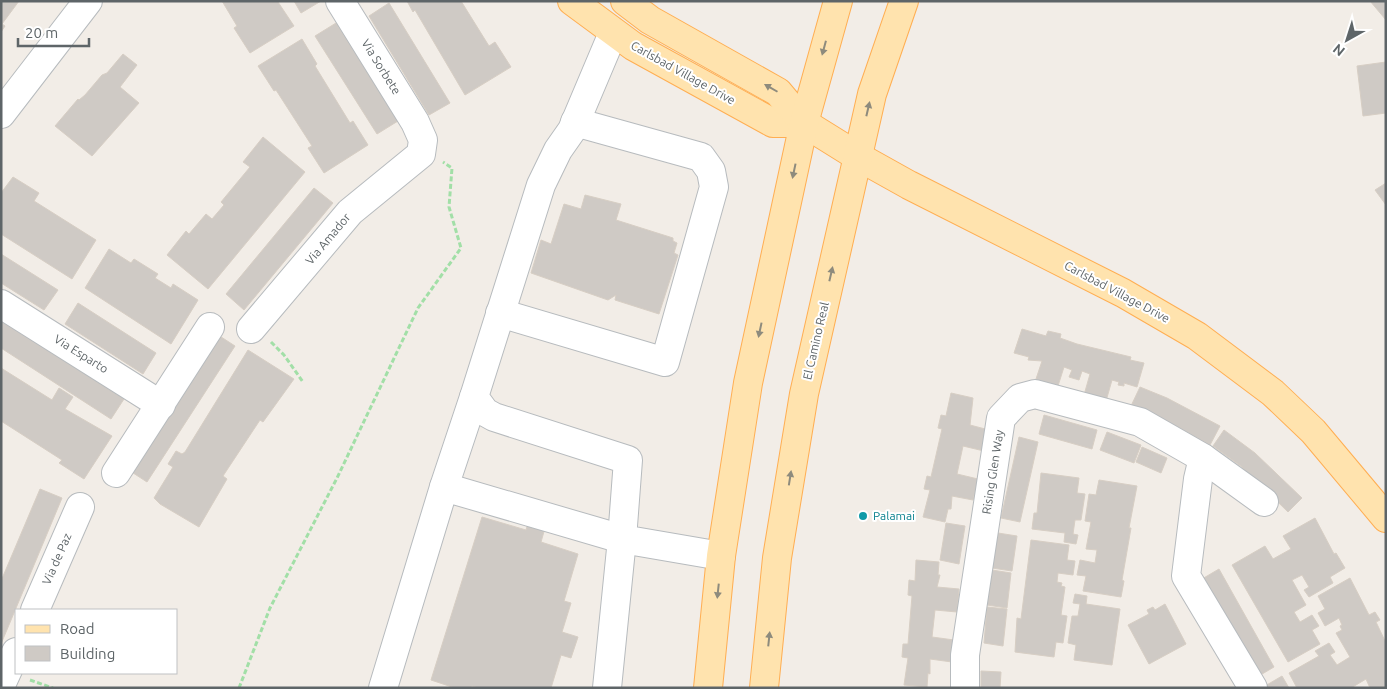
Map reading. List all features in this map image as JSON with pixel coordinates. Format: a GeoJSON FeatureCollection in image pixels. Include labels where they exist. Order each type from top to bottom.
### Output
{"type":"FeatureCollection","features":[{"type":"Feature","properties":{"kind":"main road","name":"Carlsbad Village Drive"},"geometry":{"type":"LineString","coordinates":[[572,1],[613,33],[662,63],[773,123],[804,124]]}},
{"type":"Feature","properties":{"kind":"main road","name":"Carlsbad Village Drive"},"geometry":{"type":"LineString","coordinates":[[626,1],[650,20],[778,92],[804,124],[857,156],[909,185],[1123,293],[1197,336],[1266,388],[1313,431],[1386,518]]}},
{"type":"Feature","properties":{"kind":"main road"},"geometry":{"type":"LineString","coordinates":[[708,688],[721,556],[748,383],[804,124],[838,1]]}},
{"type":"Feature","properties":{"kind":"main road","name":"El Camino Real"},"geometry":{"type":"LineString","coordinates":[[764,688],[777,558],[804,394],[872,94],[904,1]]}},
{"type":"Feature","properties":{"kind":"street"},"geometry":{"type":"LineString","coordinates":[[1,114],[88,1]]}},
{"type":"Feature","properties":{"kind":"street","name":"Via Sorbete"},"geometry":{"type":"LineString","coordinates":[[340,1],[423,140]]}},
{"type":"Feature","properties":{"kind":"street"},"geometry":{"type":"LineString","coordinates":[[382,688],[541,185],[558,150],[576,122],[613,33]]}},
{"type":"Feature","properties":{"kind":"street"},"geometry":{"type":"LineString","coordinates":[[500,313],[665,362],[714,187],[711,171],[701,157],[576,122]]}},
{"type":"Feature","properties":{"kind":"street","name":"Via Amador"},"geometry":{"type":"LineString","coordinates":[[251,329],[350,212],[416,160],[423,140]]}},
{"type":"Feature","properties":{"kind":"street","name":"Via Esparto"},"geometry":{"type":"LineString","coordinates":[[1,304],[161,405]]}},
{"type":"Feature","properties":{"kind":"street"},"geometry":{"type":"LineString","coordinates":[[116,473],[210,327]]}},
{"type":"Feature","properties":{"kind":"street","name":"Rising Glen Way"},"geometry":{"type":"LineString","coordinates":[[965,688],[965,655],[1001,418],[1020,398],[1035,394],[1140,422],[1203,458],[1264,502]]}},
{"type":"Feature","properties":{"kind":"street"},"geometry":{"type":"LineString","coordinates":[[474,397],[486,412],[494,417],[628,460],[607,688]]}},
{"type":"Feature","properties":{"kind":"street"},"geometry":{"type":"LineString","coordinates":[[1203,458],[1198,479],[1186,576],[1253,688]]}},
{"type":"Feature","properties":{"kind":"street"},"geometry":{"type":"LineString","coordinates":[[444,488],[622,539],[721,556]]}},
{"type":"Feature","properties":{"kind":"street","name":"Via de Paz"},"geometry":{"type":"LineString","coordinates":[[35,609],[80,507]]}},
{"type":"Feature","properties":{"kind":"street"},"geometry":{"type":"LineString","coordinates":[[1,685],[15,654]]}},
{"type":"Feature","properties":{"kind":"path"},"geometry":{"type":"LineString","coordinates":[[239,688],[270,608],[338,478],[418,308],[461,248],[449,207],[452,168],[423,140]]}},
{"type":"Feature","properties":{"kind":"building"},"geometry":{"type":"Polygon","coordinates":[[[1,1],[19,1],[2,24],[5,26],[1,32],[1,1]]]}},
{"type":"Feature","properties":{"kind":"building"},"geometry":{"type":"Polygon","coordinates":[[[222,1],[278,2],[294,26],[250,53],[234,28],[237,26],[222,1]]]}},
{"type":"Feature","properties":{"kind":"building"},"geometry":{"type":"Polygon","coordinates":[[[294,1],[321,1],[301,13],[294,1]]]}},
{"type":"Feature","properties":{"kind":"building"},"geometry":{"type":"Polygon","coordinates":[[[407,1],[461,1],[489,46],[495,42],[511,67],[465,95],[415,10],[413,12],[407,1]]]}},
{"type":"Feature","properties":{"kind":"building"},"geometry":{"type":"Polygon","coordinates":[[[1370,1],[1386,1],[1386,20],[1370,1]]]}},
{"type":"Feature","properties":{"kind":"building"},"geometry":{"type":"Polygon","coordinates":[[[389,3],[450,103],[429,115],[369,16],[389,3]]]}},
{"type":"Feature","properties":{"kind":"building"},"geometry":{"type":"Polygon","coordinates":[[[336,23],[398,121],[377,134],[315,36],[336,23]]]}},
{"type":"Feature","properties":{"kind":"building"},"geometry":{"type":"Polygon","coordinates":[[[302,39],[317,64],[315,66],[350,123],[353,121],[368,145],[324,173],[308,148],[312,146],[258,66],[302,39]]]}},
{"type":"Feature","properties":{"kind":"building"},"geometry":{"type":"Polygon","coordinates":[[[123,54],[137,65],[120,87],[139,103],[92,156],[55,126],[78,99],[85,95],[102,75],[107,73],[123,54]]]}},
{"type":"Feature","properties":{"kind":"building"},"geometry":{"type":"Polygon","coordinates":[[[1386,62],[1386,113],[1363,116],[1357,66],[1386,62]]]}},
{"type":"Feature","properties":{"kind":"building"},"geometry":{"type":"Polygon","coordinates":[[[263,137],[305,172],[208,289],[167,255],[186,231],[189,234],[206,214],[212,219],[224,205],[221,202],[250,167],[243,162],[263,137]]]}},
{"type":"Feature","properties":{"kind":"building"},"geometry":{"type":"Polygon","coordinates":[[[13,177],[39,193],[34,201],[96,240],[72,279],[1,234],[1,193],[13,177]]]}},
{"type":"Feature","properties":{"kind":"building"},"geometry":{"type":"Polygon","coordinates":[[[1386,183],[1386,205],[1375,190],[1386,183]]]}},
{"type":"Feature","properties":{"kind":"building"},"geometry":{"type":"Polygon","coordinates":[[[314,188],[333,203],[244,310],[226,294],[314,188]]]}},
{"type":"Feature","properties":{"kind":"building"},"geometry":{"type":"Polygon","coordinates":[[[585,195],[621,204],[616,220],[673,238],[673,241],[677,243],[674,253],[678,255],[659,314],[615,300],[616,295],[608,300],[531,273],[541,240],[551,244],[564,204],[581,209],[585,195]]]}},
{"type":"Feature","properties":{"kind":"building"},"geometry":{"type":"Polygon","coordinates":[[[109,249],[131,263],[134,259],[158,274],[155,278],[171,288],[173,284],[198,300],[171,344],[85,288],[109,249]]]}},
{"type":"Feature","properties":{"kind":"building"},"geometry":{"type":"Polygon","coordinates":[[[1,254],[58,290],[44,310],[1,283],[1,254]]]}},
{"type":"Feature","properties":{"kind":"building"},"geometry":{"type":"Polygon","coordinates":[[[78,303],[156,353],[143,374],[65,324],[78,303]]]}},
{"type":"Feature","properties":{"kind":"building"},"geometry":{"type":"Polygon","coordinates":[[[1,320],[124,399],[111,419],[1,348],[1,320]]]}},
{"type":"Feature","properties":{"kind":"building"},"geometry":{"type":"Polygon","coordinates":[[[1022,329],[1046,336],[1048,331],[1061,334],[1060,338],[1077,344],[1131,357],[1130,360],[1144,363],[1137,387],[1124,383],[1124,386],[1118,385],[1119,382],[1112,380],[1106,401],[1084,395],[1090,374],[1082,371],[1079,380],[1069,377],[1072,370],[1064,367],[1057,389],[1035,382],[1042,361],[1028,360],[1029,357],[1014,353],[1022,329]]]}},
{"type":"Feature","properties":{"kind":"building"},"geometry":{"type":"Polygon","coordinates":[[[215,333],[235,346],[147,482],[127,469],[215,333]]]}},
{"type":"Feature","properties":{"kind":"building"},"geometry":{"type":"Polygon","coordinates":[[[248,350],[294,379],[263,422],[260,420],[223,476],[227,479],[199,527],[160,504],[154,498],[173,467],[168,464],[176,451],[182,454],[185,452],[248,350]]]}},
{"type":"Feature","properties":{"kind":"building"},"geometry":{"type":"Polygon","coordinates":[[[1,368],[52,400],[59,388],[73,397],[65,409],[112,436],[84,479],[59,463],[62,460],[1,421],[1,368]]]}},
{"type":"Feature","properties":{"kind":"building"},"geometry":{"type":"Polygon","coordinates":[[[1140,387],[1167,398],[1220,426],[1210,445],[1178,427],[1131,406],[1140,387]]]}},
{"type":"Feature","properties":{"kind":"building"},"geometry":{"type":"Polygon","coordinates":[[[951,393],[973,398],[970,425],[989,430],[984,451],[963,446],[957,474],[978,479],[973,500],[952,496],[951,509],[948,509],[945,522],[923,517],[930,490],[924,489],[927,476],[931,477],[942,429],[938,428],[941,415],[946,416],[951,393]]]}},
{"type":"Feature","properties":{"kind":"building"},"geometry":{"type":"Polygon","coordinates":[[[1044,415],[1097,430],[1092,449],[1039,434],[1044,415]]]}},
{"type":"Feature","properties":{"kind":"building"},"geometry":{"type":"Polygon","coordinates":[[[1224,430],[1255,453],[1302,498],[1288,512],[1242,467],[1213,446],[1224,430]]]}},
{"type":"Feature","properties":{"kind":"building"},"geometry":{"type":"Polygon","coordinates":[[[1107,432],[1141,445],[1134,463],[1100,450],[1107,432]]]}},
{"type":"Feature","properties":{"kind":"building"},"geometry":{"type":"Polygon","coordinates":[[[1019,437],[1038,442],[1020,522],[1001,518],[1019,437]]]}},
{"type":"Feature","properties":{"kind":"building"},"geometry":{"type":"Polygon","coordinates":[[[1142,447],[1167,458],[1161,473],[1136,462],[1142,447]]]}},
{"type":"Feature","properties":{"kind":"building"},"geometry":{"type":"Polygon","coordinates":[[[1041,473],[1079,478],[1077,493],[1085,494],[1081,520],[1075,520],[1073,534],[1078,535],[1076,544],[1064,542],[1065,533],[1032,529],[1034,513],[1037,513],[1041,473]]]}},
{"type":"Feature","properties":{"kind":"building"},"geometry":{"type":"Polygon","coordinates":[[[1099,480],[1137,486],[1129,528],[1131,528],[1121,597],[1083,591],[1086,576],[1077,575],[1080,560],[1095,563],[1097,550],[1086,549],[1091,522],[1085,521],[1089,494],[1096,495],[1099,480]]]}},
{"type":"Feature","properties":{"kind":"building"},"geometry":{"type":"Polygon","coordinates":[[[40,489],[62,498],[1,644],[1,581],[40,489]]]}},
{"type":"Feature","properties":{"kind":"building"},"geometry":{"type":"Polygon","coordinates":[[[482,517],[526,530],[528,523],[545,528],[541,542],[578,554],[564,601],[571,603],[562,632],[578,637],[571,658],[561,655],[551,688],[479,688],[472,686],[471,688],[455,688],[431,680],[482,517]]]}},
{"type":"Feature","properties":{"kind":"building"},"geometry":{"type":"Polygon","coordinates":[[[1315,518],[1334,554],[1336,553],[1345,568],[1330,577],[1333,583],[1309,597],[1304,590],[1309,587],[1302,575],[1292,580],[1306,605],[1294,612],[1300,622],[1312,615],[1319,626],[1312,630],[1320,644],[1288,662],[1232,565],[1265,546],[1273,559],[1291,549],[1283,536],[1315,518]]]}},
{"type":"Feature","properties":{"kind":"building"},"geometry":{"type":"Polygon","coordinates":[[[946,523],[965,526],[959,564],[940,560],[946,523]]]}},
{"type":"Feature","properties":{"kind":"building"},"geometry":{"type":"Polygon","coordinates":[[[998,533],[1017,536],[1012,571],[992,568],[998,533]]]}},
{"type":"Feature","properties":{"kind":"building"},"geometry":{"type":"Polygon","coordinates":[[[1031,540],[1069,545],[1067,560],[1075,561],[1073,575],[1058,573],[1057,582],[1062,583],[1061,586],[1065,587],[1061,615],[1067,616],[1063,643],[1056,642],[1054,657],[1015,652],[1017,618],[1021,619],[1031,540]]]}},
{"type":"Feature","properties":{"kind":"building"},"geometry":{"type":"Polygon","coordinates":[[[916,560],[939,562],[938,575],[940,575],[937,587],[959,589],[957,612],[935,610],[932,637],[954,640],[952,662],[930,659],[930,674],[928,673],[927,687],[904,685],[908,658],[902,657],[903,644],[908,644],[912,596],[908,595],[909,580],[915,581],[916,560]]]}},
{"type":"Feature","properties":{"kind":"building"},"geometry":{"type":"Polygon","coordinates":[[[1219,569],[1274,667],[1257,677],[1202,579],[1219,569]]]}},
{"type":"Feature","properties":{"kind":"building"},"geometry":{"type":"Polygon","coordinates":[[[992,570],[1011,573],[1007,608],[987,605],[992,570]]]}},
{"type":"Feature","properties":{"kind":"building"},"geometry":{"type":"Polygon","coordinates":[[[1350,578],[1369,615],[1375,612],[1380,620],[1376,622],[1386,643],[1386,687],[1370,688],[1366,679],[1351,688],[1297,688],[1289,673],[1319,656],[1315,651],[1329,643],[1335,652],[1330,655],[1337,665],[1350,657],[1336,633],[1342,630],[1339,618],[1325,626],[1318,613],[1325,609],[1318,596],[1350,578]]]}},
{"type":"Feature","properties":{"kind":"building"},"geometry":{"type":"Polygon","coordinates":[[[1075,594],[1087,596],[1086,604],[1120,609],[1112,665],[1074,660],[1076,645],[1068,643],[1072,616],[1078,616],[1080,604],[1073,603],[1075,594]]]}},
{"type":"Feature","properties":{"kind":"building"},"geometry":{"type":"Polygon","coordinates":[[[1165,604],[1186,644],[1149,664],[1128,625],[1149,614],[1147,610],[1153,607],[1155,610],[1165,604]]]}},
{"type":"Feature","properties":{"kind":"building"},"geometry":{"type":"Polygon","coordinates":[[[987,607],[1007,609],[1003,646],[984,643],[987,607]]]}},
{"type":"Feature","properties":{"kind":"building"},"geometry":{"type":"Polygon","coordinates":[[[981,671],[1001,672],[1000,688],[981,688],[981,671]]]}},
{"type":"Feature","properties":{"kind":"building"},"geometry":{"type":"Polygon","coordinates":[[[1282,676],[1289,688],[1266,688],[1265,686],[1282,676]]]}},
{"type":"Feature","properties":{"kind":"place","name":"Palamai"},"geometry":{"type":"Point","coordinates":[863,516]}}]}
